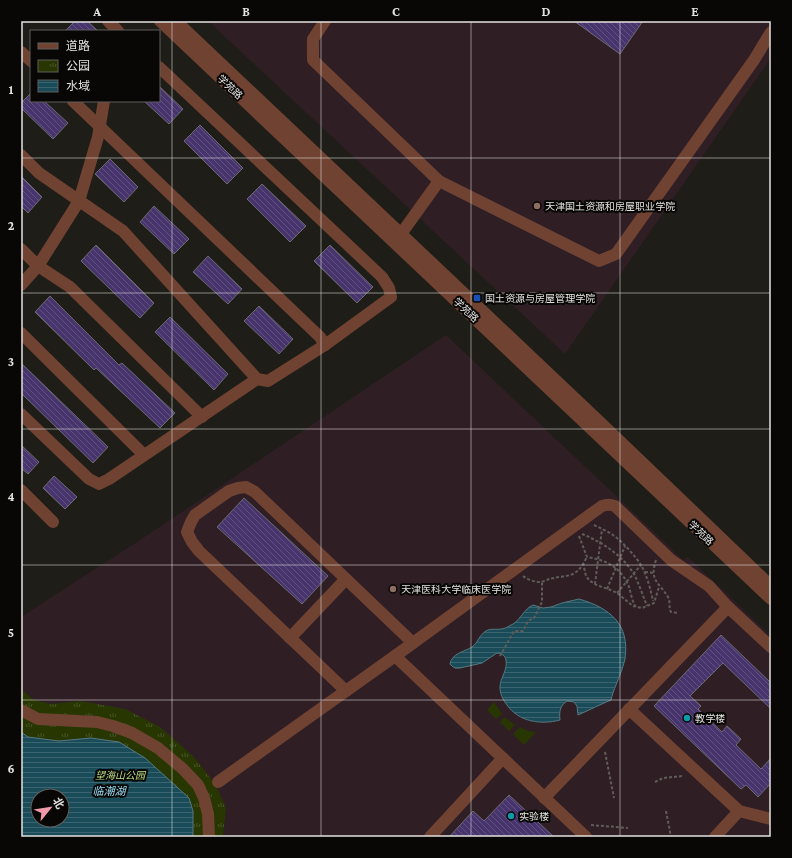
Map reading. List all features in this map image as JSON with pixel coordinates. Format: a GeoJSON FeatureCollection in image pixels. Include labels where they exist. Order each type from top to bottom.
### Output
{"type":"FeatureCollection","features":[{"type":"Feature","properties":{"kind":"street"},"geometry":{"type":"LineString","coordinates":[[108,21],[117,30]]}},
{"type":"Feature","properties":{"kind":"street","name":"学苑路"},"geometry":{"type":"LineString","coordinates":[[160,21],[771,599]]}},
{"type":"Feature","properties":{"kind":"street","name":"学苑路"},"geometry":{"type":"LineString","coordinates":[[176,21],[771,586]]}},
{"type":"Feature","properties":{"kind":"street"},"geometry":{"type":"LineString","coordinates":[[325,21],[313,39],[313,60],[439,181],[599,261],[616,254],[754,60],[771,32]]}},
{"type":"Feature","properties":{"kind":"street"},"geometry":{"type":"LineString","coordinates":[[21,52],[30,60]]}},
{"type":"Feature","properties":{"kind":"street"},"geometry":{"type":"LineString","coordinates":[[21,155],[39,173],[123,231],[257,379],[268,381],[325,345],[391,297],[389,288],[382,277],[160,68]]}},
{"type":"Feature","properties":{"kind":"street"},"geometry":{"type":"LineString","coordinates":[[76,102],[320,337],[325,345]]}},
{"type":"Feature","properties":{"kind":"street"},"geometry":{"type":"LineString","coordinates":[[21,285],[38,266],[79,201],[98,137],[104,102]]}},
{"type":"Feature","properties":{"kind":"street"},"geometry":{"type":"LineString","coordinates":[[401,234],[439,181]]}},
{"type":"Feature","properties":{"kind":"street"},"geometry":{"type":"LineString","coordinates":[[21,249],[38,266],[70,287],[202,417]]}},
{"type":"Feature","properties":{"kind":"street"},"geometry":{"type":"LineString","coordinates":[[21,333],[144,456]]}},
{"type":"Feature","properties":{"kind":"street"},"geometry":{"type":"LineString","coordinates":[[21,414],[90,479],[99,484],[144,456],[257,379]]}},
{"type":"Feature","properties":{"kind":"street"},"geometry":{"type":"LineString","coordinates":[[346,691],[199,551],[187,532],[190,522],[195,515],[229,491],[246,487],[255,492],[413,643]]}},
{"type":"Feature","properties":{"kind":"street"},"geometry":{"type":"LineString","coordinates":[[21,490],[53,522]]}},
{"type":"Feature","properties":{"kind":"street"},"geometry":{"type":"LineString","coordinates":[[218,782],[582,520],[607,504],[615,506],[671,560],[709,586],[728,607],[771,647]]}},
{"type":"Feature","properties":{"kind":"street"},"geometry":{"type":"LineString","coordinates":[[290,638],[346,579]]}},
{"type":"Feature","properties":{"kind":"street"},"geometry":{"type":"LineString","coordinates":[[544,798],[728,607]]}},
{"type":"Feature","properties":{"kind":"street"},"geometry":{"type":"LineString","coordinates":[[395,656],[586,837]]}},
{"type":"Feature","properties":{"kind":"street"},"geometry":{"type":"LineString","coordinates":[[629,709],[739,811],[771,819]]}},
{"type":"Feature","properties":{"kind":"street"},"geometry":{"type":"LineString","coordinates":[[21,710],[38,720],[97,722],[113,726],[132,733],[158,748],[183,769],[198,785],[204,798],[208,814],[209,837]]}},
{"type":"Feature","properties":{"kind":"street"},"geometry":{"type":"LineString","coordinates":[[430,837],[503,758]]}},
{"type":"Feature","properties":{"kind":"street"},"geometry":{"type":"LineString","coordinates":[[715,837],[739,811]]}},
{"type":"Feature","properties":{"kind":"path"},"geometry":{"type":"LineString","coordinates":[[582,520],[615,536],[625,546],[645,572],[654,603]]}},
{"type":"Feature","properties":{"kind":"path"},"geometry":{"type":"LineString","coordinates":[[595,584],[602,529]]}},
{"type":"Feature","properties":{"kind":"path"},"geometry":{"type":"LineString","coordinates":[[587,557],[578,533],[600,542],[620,558],[634,574],[647,606]]}},
{"type":"Feature","properties":{"kind":"path"},"geometry":{"type":"LineString","coordinates":[[607,589],[625,546]]}},
{"type":"Feature","properties":{"kind":"path"},"geometry":{"type":"LineString","coordinates":[[662,551],[656,558],[654,577],[670,602],[669,606],[671,612],[678,613]]}},
{"type":"Feature","properties":{"kind":"path"},"geometry":{"type":"LineString","coordinates":[[516,568],[525,578],[542,582],[552,578],[575,573],[587,557]]}},
{"type":"Feature","properties":{"kind":"path"},"geometry":{"type":"LineString","coordinates":[[587,557],[599,559],[616,568],[621,573],[627,582],[634,605],[636,607]]}},
{"type":"Feature","properties":{"kind":"path"},"geometry":{"type":"LineString","coordinates":[[583,563],[586,576],[590,580],[595,584],[617,593],[636,607],[642,608],[654,603],[659,587]]}},
{"type":"Feature","properties":{"kind":"path"},"geometry":{"type":"LineString","coordinates":[[617,593],[641,565]]}},
{"type":"Feature","properties":{"kind":"path"},"geometry":{"type":"LineString","coordinates":[[645,572],[654,573]]}},
{"type":"Feature","properties":{"kind":"path"},"geometry":{"type":"LineString","coordinates":[[500,656],[514,631],[523,631],[528,621],[534,618],[542,602],[542,582]]}},
{"type":"Feature","properties":{"kind":"path"},"geometry":{"type":"LineString","coordinates":[[601,738],[614,798]]}},
{"type":"Feature","properties":{"kind":"path"},"geometry":{"type":"LineString","coordinates":[[655,782],[663,778],[687,775],[695,770]]}},
{"type":"Feature","properties":{"kind":"path"},"geometry":{"type":"LineString","coordinates":[[666,811],[671,837]]}},
{"type":"Feature","properties":{"kind":"path"},"geometry":{"type":"LineString","coordinates":[[576,828],[591,825],[628,828]]}},
{"type":"Feature","properties":{"kind":"shaded area","name":"天津国土资源和房屋职业学院"},"geometry":{"type":"Polygon","coordinates":[[[208,21],[771,21],[771,58],[565,354],[208,21]]]}},
{"type":"Feature","properties":{"kind":"shaded area","name":"天津医科大学临床医学院"},"geometry":{"type":"Polygon","coordinates":[[[446,335],[683,560],[688,557],[771,636],[771,837],[223,837],[226,808],[80,701],[51,704],[34,700],[21,689],[21,617],[140,540],[446,335]]]}},
{"type":"Feature","properties":{"kind":"green space","name":"临潮湖"},"geometry":{"type":"Polygon","coordinates":[[[21,689],[34,700],[51,704],[80,701],[125,709],[160,727],[194,757],[215,784],[226,808],[223,837],[21,837],[21,689]]]}},
{"type":"Feature","properties":{"kind":"green space"},"geometry":{"type":"Polygon","coordinates":[[[494,702],[502,714],[496,719],[487,710],[494,702]]]}},
{"type":"Feature","properties":{"kind":"green space"},"geometry":{"type":"Polygon","coordinates":[[[505,717],[515,725],[509,731],[500,722],[505,717]]]}},
{"type":"Feature","properties":{"kind":"green space"},"geometry":{"type":"Polygon","coordinates":[[[520,727],[528,731],[536,732],[524,745],[513,734],[520,727]]]}},
{"type":"Feature","properties":{"kind":"water"},"geometry":{"type":"Polygon","coordinates":[[[579,599],[600,607],[616,619],[624,636],[626,647],[625,659],[611,700],[578,715],[577,706],[574,702],[567,701],[560,709],[560,720],[545,722],[531,721],[524,719],[512,711],[502,697],[500,684],[506,664],[506,658],[503,655],[497,653],[482,663],[460,668],[455,668],[450,664],[453,657],[469,649],[486,631],[504,628],[513,624],[527,609],[533,605],[543,608],[551,607],[579,599]]]}},
{"type":"Feature","properties":{"kind":"water","name":"临潮湖"},"geometry":{"type":"Polygon","coordinates":[[[21,732],[28,737],[59,741],[91,738],[119,742],[145,758],[189,798],[193,811],[193,837],[21,837],[21,732]]]}},
{"type":"Feature","properties":{"kind":"building"},"geometry":{"type":"Polygon","coordinates":[[[75,21],[87,21],[97,30],[66,30],[75,21]]]}},
{"type":"Feature","properties":{"kind":"building"},"geometry":{"type":"Polygon","coordinates":[[[574,21],[643,21],[620,54],[574,21]]]}},
{"type":"Feature","properties":{"kind":"building"},"geometry":{"type":"Polygon","coordinates":[[[160,87],[183,109],[169,124],[145,102],[160,102],[160,87]]]}},
{"type":"Feature","properties":{"kind":"building"},"geometry":{"type":"Polygon","coordinates":[[[30,94],[30,102],[45,102],[68,123],[53,139],[21,108],[21,103],[30,94]]]}},
{"type":"Feature","properties":{"kind":"building"},"geometry":{"type":"Polygon","coordinates":[[[200,125],[243,168],[227,184],[184,141],[200,125]]]}},
{"type":"Feature","properties":{"kind":"building"},"geometry":{"type":"Polygon","coordinates":[[[110,159],[138,187],[124,202],[95,174],[110,159]]]}},
{"type":"Feature","properties":{"kind":"building"},"geometry":{"type":"Polygon","coordinates":[[[21,176],[42,197],[28,213],[21,206],[21,176]]]}},
{"type":"Feature","properties":{"kind":"building"},"geometry":{"type":"Polygon","coordinates":[[[262,184],[306,226],[290,242],[247,199],[262,184]]]}},
{"type":"Feature","properties":{"kind":"building"},"geometry":{"type":"Polygon","coordinates":[[[154,206],[189,239],[174,254],[140,222],[154,206]]]}},
{"type":"Feature","properties":{"kind":"building"},"geometry":{"type":"Polygon","coordinates":[[[96,245],[154,303],[140,318],[81,261],[96,245]]]}},
{"type":"Feature","properties":{"kind":"building"},"geometry":{"type":"Polygon","coordinates":[[[330,245],[373,287],[357,303],[314,261],[330,245]]]}},
{"type":"Feature","properties":{"kind":"building"},"geometry":{"type":"Polygon","coordinates":[[[208,256],[242,289],[228,304],[193,272],[208,256]]]}},
{"type":"Feature","properties":{"kind":"building"},"geometry":{"type":"Polygon","coordinates":[[[50,296],[119,365],[122,363],[175,413],[160,428],[96,368],[94,370],[35,312],[50,296]]]}},
{"type":"Feature","properties":{"kind":"building"},"geometry":{"type":"Polygon","coordinates":[[[259,306],[293,339],[279,354],[244,321],[259,306]]]}},
{"type":"Feature","properties":{"kind":"building"},"geometry":{"type":"Polygon","coordinates":[[[170,317],[228,374],[214,390],[155,332],[170,317]]]}},
{"type":"Feature","properties":{"kind":"building"},"geometry":{"type":"Polygon","coordinates":[[[21,363],[108,447],[93,463],[21,393],[21,363]]]}},
{"type":"Feature","properties":{"kind":"building"},"geometry":{"type":"Polygon","coordinates":[[[21,445],[39,462],[28,474],[21,468],[21,445]]]}},
{"type":"Feature","properties":{"kind":"building"},"geometry":{"type":"Polygon","coordinates":[[[54,476],[77,497],[65,509],[43,488],[54,476]]]}},
{"type":"Feature","properties":{"kind":"building"},"geometry":{"type":"Polygon","coordinates":[[[244,498],[328,576],[302,604],[217,527],[244,498]]]}},
{"type":"Feature","properties":{"kind":"building","name":"教学楼"},"geometry":{"type":"Polygon","coordinates":[[[721,635],[771,683],[771,709],[723,663],[690,696],[701,706],[698,709],[722,732],[727,726],[741,739],[736,745],[761,769],[771,758],[771,783],[758,797],[746,785],[741,789],[654,706],[721,635]]]}},
{"type":"Feature","properties":{"kind":"building","name":"实验楼"},"geometry":{"type":"Polygon","coordinates":[[[509,795],[554,837],[449,837],[473,811],[484,821],[509,795]]]}},
{"type":"Feature","properties":{"kind":"place","name":"天津国土资源和房屋职业学院"},"geometry":{"type":"Point","coordinates":[537,206]}},
{"type":"Feature","properties":{"kind":"place","name":"国土资源与房屋管理学院"},"geometry":{"type":"Point","coordinates":[477,298]}},
{"type":"Feature","properties":{"kind":"place","name":"天津医科大学临床医学院"},"geometry":{"type":"Point","coordinates":[393,589]}},
{"type":"Feature","properties":{"kind":"place","name":"教学楼"},"geometry":{"type":"Point","coordinates":[687,718]}},
{"type":"Feature","properties":{"kind":"place","name":"实验楼"},"geometry":{"type":"Point","coordinates":[511,816]}},
{"type":"Feature","properties":{"kind":"park label","name":"望海山公园"},"geometry":{"type":"Point","coordinates":[120,775]}}]}
